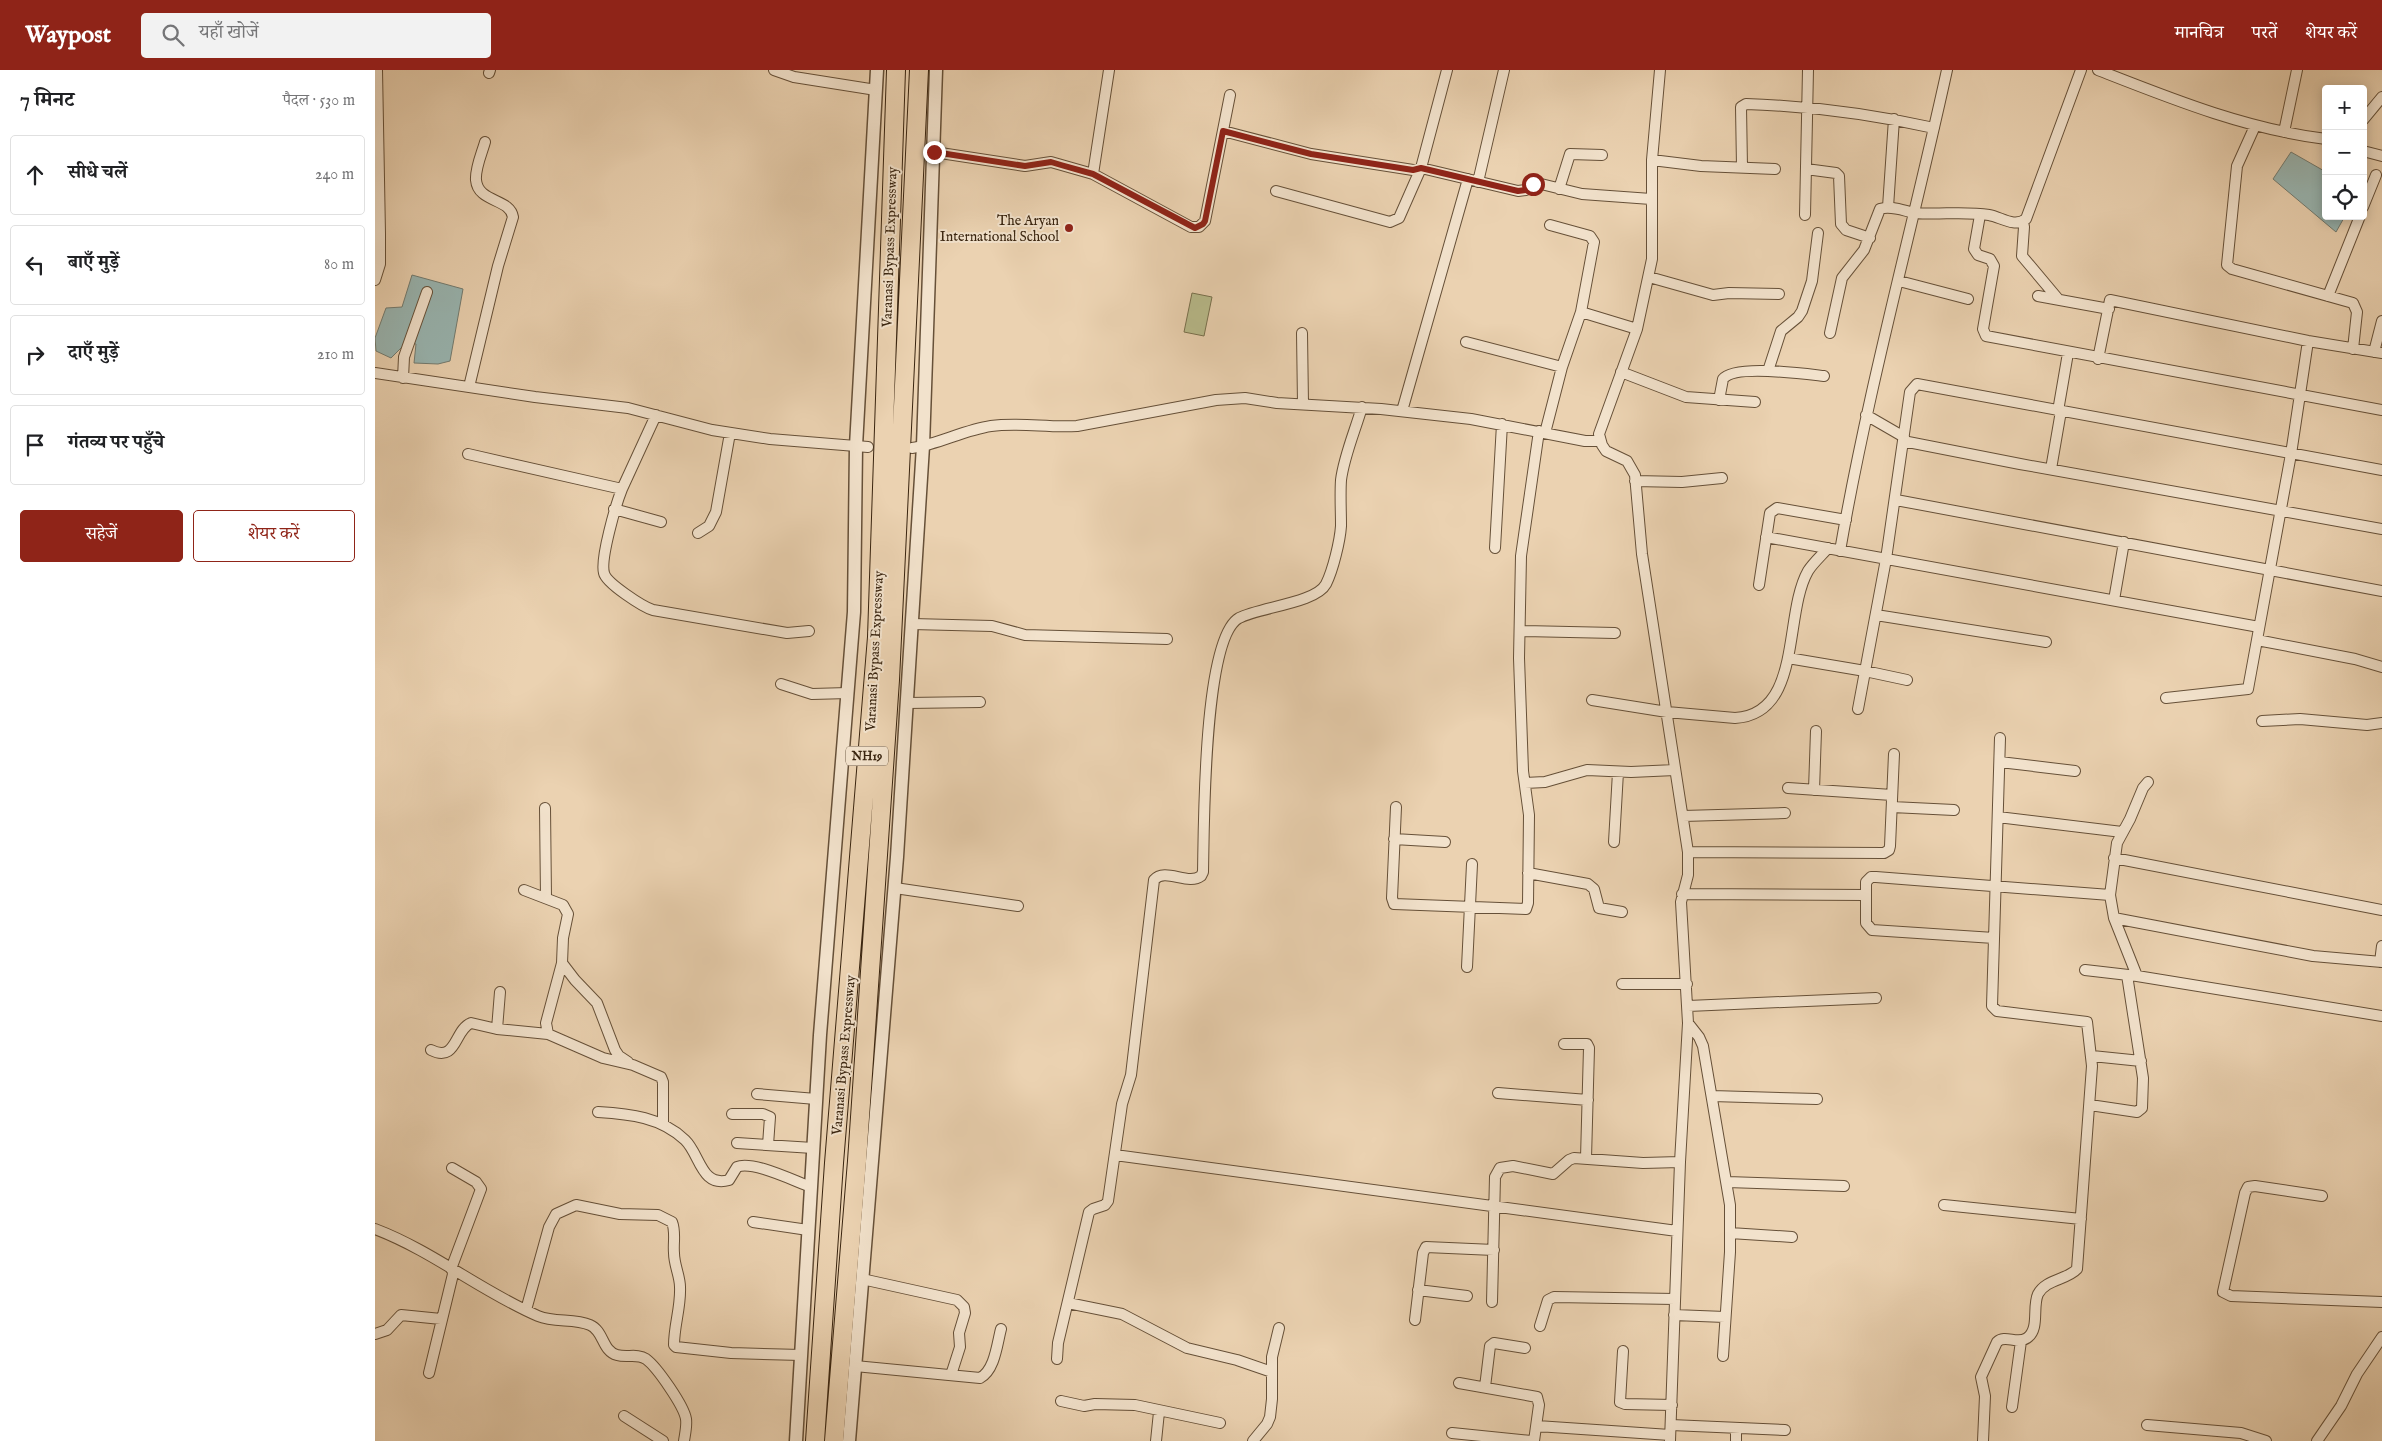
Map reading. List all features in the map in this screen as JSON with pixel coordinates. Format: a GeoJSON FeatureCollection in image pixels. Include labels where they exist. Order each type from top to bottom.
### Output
{"type":"FeatureCollection","features":[{"type":"Feature","properties":{"kind":"highway","name":"Varanasi Bypass Expressway"},"geometry":{"type":"LineString","coordinates":[[815,1441],[834,1163],[877,637],[896,70]]}},
{"type":"Feature","properties":{"kind":"highway","name":"Varanasi Bypass Expressway"},"geometry":{"type":"LineString","coordinates":[[834,1441],[858,1152],[890,680],[919,70]]}},
{"type":"Feature","properties":{"kind":"street"},"geometry":{"type":"LineString","coordinates":[[375,280],[380,264],[377,70]]}},
{"type":"Feature","properties":{"kind":"street"},"geometry":{"type":"LineString","coordinates":[[777,70],[794,77],[876,90]]}},
{"type":"Feature","properties":{"kind":"street"},"geometry":{"type":"LineString","coordinates":[[796,1441],[816,1099],[854,612],[877,70]]}},
{"type":"Feature","properties":{"kind":"street"},"geometry":{"type":"LineString","coordinates":[[849,1441],[895,888],[907,703],[912,624],[917,447],[934,152],[936,70]]}},
{"type":"Feature","properties":{"kind":"street"},"geometry":{"type":"LineString","coordinates":[[1093,174],[1109,70]]}},
{"type":"Feature","properties":{"kind":"street"},"geometry":{"type":"LineString","coordinates":[[1276,191],[1390,222],[1399,218],[1421,168],[1447,70]]}},
{"type":"Feature","properties":{"kind":"street"},"geometry":{"type":"LineString","coordinates":[[1402,411],[1473,181],[1504,70]]}},
{"type":"Feature","properties":{"kind":"street"},"geometry":{"type":"LineString","coordinates":[[1660,70],[1652,160],[1652,259],[1637,329],[1599,434],[1600,441],[1606,450],[1627,461],[1632,466],[1642,554],[1689,852],[1688,875],[1682,894],[1688,1023],[1680,1162],[1670,1434]]}},
{"type":"Feature","properties":{"kind":"street"},"geometry":{"type":"LineString","coordinates":[[1805,215],[1808,70]]}},
{"type":"Feature","properties":{"kind":"street"},"geometry":{"type":"LineString","coordinates":[[1841,551],[1866,415],[1915,213],[1947,70]]}},
{"type":"Feature","properties":{"kind":"street"},"geometry":{"type":"LineString","coordinates":[[2059,300],[2022,256],[2023,222],[2026,219],[2081,70]]}},
{"type":"Feature","properties":{"kind":"street"},"geometry":{"type":"LineString","coordinates":[[2098,70],[2179,102],[2255,126],[2322,138]]}},
{"type":"Feature","properties":{"kind":"street"},"geometry":{"type":"LineString","coordinates":[[2284,132],[2297,70]]}},
{"type":"Feature","properties":{"kind":"street"},"geometry":{"type":"LineString","coordinates":[[934,152],[1025,166],[1051,162],[1093,174],[1191,227],[1199,226],[1205,221],[1230,95]]}},
{"type":"Feature","properties":{"kind":"street"},"geometry":{"type":"LineString","coordinates":[[2367,115],[2382,97]]}},
{"type":"Feature","properties":{"kind":"street"},"geometry":{"type":"LineString","coordinates":[[1742,167],[1741,107],[1743,105],[1806,106],[1894,119],[1934,128]]}},
{"type":"Feature","properties":{"kind":"street"},"geometry":{"type":"LineString","coordinates":[[1888,207],[1894,119]]}},
{"type":"Feature","properties":{"kind":"street"},"geometry":{"type":"LineString","coordinates":[[2255,126],[2237,166],[2227,265],[2232,269],[2353,303],[2357,312],[2353,349]]}},
{"type":"Feature","properties":{"kind":"street"},"geometry":{"type":"LineString","coordinates":[[1223,131],[1311,154],[1413,170],[1421,168],[1518,191],[1526,190],[1537,183],[1581,194],[1651,199]]}},
{"type":"Feature","properties":{"kind":"street"},"geometry":{"type":"LineString","coordinates":[[469,387],[498,266],[513,216],[510,209],[481,194],[478,187],[477,172],[485,142]]}},
{"type":"Feature","properties":{"kind":"street"},"geometry":{"type":"LineString","coordinates":[[2367,152],[2382,156]]}},
{"type":"Feature","properties":{"kind":"street"},"geometry":{"type":"LineString","coordinates":[[1559,189],[1570,154],[1602,155]]}},
{"type":"Feature","properties":{"kind":"street"},"geometry":{"type":"LineString","coordinates":[[1652,160],[1775,169]]}},
{"type":"Feature","properties":{"kind":"street"},"geometry":{"type":"LineString","coordinates":[[1806,168],[1836,173],[1839,176],[1841,224],[1846,230],[1870,238]]}},
{"type":"Feature","properties":{"kind":"street"},"geometry":{"type":"LineString","coordinates":[[2367,197],[2376,175]]}},
{"type":"Feature","properties":{"kind":"street"},"geometry":{"type":"LineString","coordinates":[[1830,332],[1842,278],[1864,250],[1879,212],[1883,208],[1888,207],[1915,213],[1990,215],[2013,222],[2023,222]]}},
{"type":"Feature","properties":{"kind":"street"},"geometry":{"type":"LineString","coordinates":[[1980,215],[1974,249],[1978,255],[1990,259],[1994,266],[1984,334],[1991,338],[2382,410]]}},
{"type":"Feature","properties":{"kind":"street"},"geometry":{"type":"LineString","coordinates":[[2328,296],[2358,220]]}},
{"type":"Feature","properties":{"kind":"street"},"geometry":{"type":"LineString","coordinates":[[1396,807],[1392,898],[1394,904],[1526,909],[1529,873],[1529,815],[1521,723],[1521,556],[1542,432],[1581,312],[1594,248],[1593,239],[1550,225]]}},
{"type":"Feature","properties":{"kind":"street"},"geometry":{"type":"LineString","coordinates":[[1767,371],[1781,330],[1798,317],[1802,311],[1812,280],[1818,233]]}},
{"type":"Feature","properties":{"kind":"street"},"geometry":{"type":"LineString","coordinates":[[1649,276],[1713,295],[1729,293],[1779,294]]}},
{"type":"Feature","properties":{"kind":"street"},"geometry":{"type":"LineString","coordinates":[[1899,281],[1968,299]]}},
{"type":"Feature","properties":{"kind":"street"},"geometry":{"type":"LineString","coordinates":[[403,378],[404,357],[427,292]]}},
{"type":"Feature","properties":{"kind":"street"},"geometry":{"type":"LineString","coordinates":[[2038,296],[2109,309]]}},
{"type":"Feature","properties":{"kind":"street"},"geometry":{"type":"LineString","coordinates":[[2098,359],[2111,300],[2308,341],[2378,353],[2382,321]]}},
{"type":"Feature","properties":{"kind":"street"},"geometry":{"type":"LineString","coordinates":[[1581,312],[1637,329]]}},
{"type":"Feature","properties":{"kind":"street"},"geometry":{"type":"LineString","coordinates":[[1302,334],[1303,404]]}},
{"type":"Feature","properties":{"kind":"street"},"geometry":{"type":"LineString","coordinates":[[2166,698],[2245,691],[2249,686],[2291,454],[2308,341]]}},
{"type":"Feature","properties":{"kind":"street"},"geometry":{"type":"LineString","coordinates":[[1466,342],[1562,367]]}},
{"type":"Feature","properties":{"kind":"street"},"geometry":{"type":"LineString","coordinates":[[2051,469],[2068,353]]}},
{"type":"Feature","properties":{"kind":"street"},"geometry":{"type":"LineString","coordinates":[[1719,400],[1726,376],[1767,371],[1824,376]]}},
{"type":"Feature","properties":{"kind":"street"},"geometry":{"type":"LineString","coordinates":[[1621,372],[1679,396],[1755,402]]}},
{"type":"Feature","properties":{"kind":"street"},"geometry":{"type":"LineString","coordinates":[[375,373],[628,408],[731,433],[862,446]]}},
{"type":"Feature","properties":{"kind":"street"},"geometry":{"type":"LineString","coordinates":[[1858,709],[1886,559],[1896,500],[1910,392],[1913,387],[1921,384],[2382,470]]}},
{"type":"Feature","properties":{"kind":"street"},"geometry":{"type":"LineString","coordinates":[[917,447],[988,427],[1017,425],[1053,428],[1077,426],[1228,398],[1402,411],[1502,424],[1585,441],[1600,441]]}},
{"type":"Feature","properties":{"kind":"street"},"geometry":{"type":"LineString","coordinates":[[1057,1359],[1058,1342],[1089,1212],[1107,1203],[1121,1104],[1131,1075],[1154,880],[1162,875],[1196,880],[1203,872],[1207,758],[1214,685],[1221,646],[1229,628],[1239,618],[1315,595],[1326,583],[1340,537],[1342,474],[1362,407]]}},
{"type":"Feature","properties":{"kind":"street"},"geometry":{"type":"LineString","coordinates":[[656,415],[614,509],[603,564],[605,576],[640,605],[653,610],[787,633],[809,631]]}},
{"type":"Feature","properties":{"kind":"street"},"geometry":{"type":"LineString","coordinates":[[1866,415],[1904,439],[2051,469],[2382,529]]}},
{"type":"Feature","properties":{"kind":"street"},"geometry":{"type":"LineString","coordinates":[[1495,548],[1502,424]]}},
{"type":"Feature","properties":{"kind":"street"},"geometry":{"type":"LineString","coordinates":[[698,533],[709,526],[716,512],[731,433]]}},
{"type":"Feature","properties":{"kind":"street"},"geometry":{"type":"LineString","coordinates":[[468,454],[622,489]]}},
{"type":"Feature","properties":{"kind":"street"},"geometry":{"type":"LineString","coordinates":[[1635,481],[1682,482],[1722,478]]}},
{"type":"Feature","properties":{"kind":"street"},"geometry":{"type":"LineString","coordinates":[[1896,500],[2382,591]]}},
{"type":"Feature","properties":{"kind":"street"},"geometry":{"type":"LineString","coordinates":[[1759,585],[1770,513],[1777,508],[1846,520]]}},
{"type":"Feature","properties":{"kind":"street"},"geometry":{"type":"LineString","coordinates":[[614,509],[661,522]]}},
{"type":"Feature","properties":{"kind":"street"},"geometry":{"type":"LineString","coordinates":[[1766,537],[2259,626]]}},
{"type":"Feature","properties":{"kind":"street"},"geometry":{"type":"LineString","coordinates":[[2114,600],[2123,542]]}},
{"type":"Feature","properties":{"kind":"street"},"geometry":{"type":"LineString","coordinates":[[1592,700],[1667,712],[1735,718],[1755,713],[1766,707],[1773,699],[1785,673],[1790,640],[1805,578],[1814,563],[1828,548]]}},
{"type":"Feature","properties":{"kind":"street"},"geometry":{"type":"LineString","coordinates":[[1876,615],[2046,642]]}},
{"type":"Feature","properties":{"kind":"street"},"geometry":{"type":"LineString","coordinates":[[912,624],[992,626],[1025,635],[1167,639]]}},
{"type":"Feature","properties":{"kind":"street"},"geometry":{"type":"LineString","coordinates":[[1520,631],[1615,633]]}},
{"type":"Feature","properties":{"kind":"street"},"geometry":{"type":"LineString","coordinates":[[2257,640],[2355,659],[2382,668]]}},
{"type":"Feature","properties":{"kind":"street"},"geometry":{"type":"LineString","coordinates":[[1788,658],[1907,680]]}},
{"type":"Feature","properties":{"kind":"street"},"geometry":{"type":"LineString","coordinates":[[781,684],[812,694],[847,693]]}},
{"type":"Feature","properties":{"kind":"street"},"geometry":{"type":"LineString","coordinates":[[907,703],[980,702]]}},
{"type":"Feature","properties":{"kind":"street"},"geometry":{"type":"LineString","coordinates":[[2262,721],[2300,719],[2367,725],[2382,723]]}},
{"type":"Feature","properties":{"kind":"street"},"geometry":{"type":"LineString","coordinates":[[1814,790],[1816,731]]}},
{"type":"Feature","properties":{"kind":"street"},"geometry":{"type":"LineString","coordinates":[[1983,1441],[1985,1396],[1981,1382],[1982,1373],[1999,1340],[2021,1340],[2028,1338],[2032,1332],[2036,1301],[2041,1289],[2077,1269],[2092,1056],[2087,1022],[1994,1009],[1992,1003],[2000,738]]}},
{"type":"Feature","properties":{"kind":"street"},"geometry":{"type":"LineString","coordinates":[[1689,852],[1884,854],[1890,846],[1894,754]]}},
{"type":"Feature","properties":{"kind":"street"},"geometry":{"type":"LineString","coordinates":[[1999,762],[2075,772]]}},
{"type":"Feature","properties":{"kind":"street"},"geometry":{"type":"LineString","coordinates":[[1525,783],[1545,782],[1587,770],[1618,772],[1675,770]]}},
{"type":"Feature","properties":{"kind":"street"},"geometry":{"type":"LineString","coordinates":[[1614,842],[1618,772]]}},
{"type":"Feature","properties":{"kind":"street"},"geometry":{"type":"LineString","coordinates":[[2090,1105],[2137,1112],[2141,1110],[2143,1088],[2132,976],[2113,918],[2111,895],[2114,858],[2122,832],[2147,782]]}},
{"type":"Feature","properties":{"kind":"street"},"geometry":{"type":"LineString","coordinates":[[1788,788],[1892,795]]}},
{"type":"Feature","properties":{"kind":"street"},"geometry":{"type":"LineString","coordinates":[[1892,807],[1954,810]]}},
{"type":"Feature","properties":{"kind":"street"},"geometry":{"type":"LineString","coordinates":[[545,808],[546,898]]}},
{"type":"Feature","properties":{"kind":"street"},"geometry":{"type":"LineString","coordinates":[[1683,816],[1785,813]]}},
{"type":"Feature","properties":{"kind":"street"},"geometry":{"type":"LineString","coordinates":[[1998,817],[2122,832]]}},
{"type":"Feature","properties":{"kind":"street"},"geometry":{"type":"LineString","coordinates":[[1394,839],[1445,842]]}},
{"type":"Feature","properties":{"kind":"street"},"geometry":{"type":"LineString","coordinates":[[2114,858],[2382,910]]}},
{"type":"Feature","properties":{"kind":"street"},"geometry":{"type":"LineString","coordinates":[[1467,967],[1472,864]]}},
{"type":"Feature","properties":{"kind":"street"},"geometry":{"type":"LineString","coordinates":[[1529,873],[1588,884],[1594,889],[1599,908],[1622,912]]}},
{"type":"Feature","properties":{"kind":"street"},"geometry":{"type":"LineString","coordinates":[[1994,938],[1872,930],[1866,923],[1866,882],[1871,877],[2111,895]]}},
{"type":"Feature","properties":{"kind":"street"},"geometry":{"type":"LineString","coordinates":[[895,888],[1018,906]]}},
{"type":"Feature","properties":{"kind":"street"},"geometry":{"type":"LineString","coordinates":[[524,890],[563,905],[567,910],[562,963],[546,1023],[547,1034]]}},
{"type":"Feature","properties":{"kind":"street"},"geometry":{"type":"LineString","coordinates":[[1682,894],[1865,895]]}},
{"type":"Feature","properties":{"kind":"street"},"geometry":{"type":"LineString","coordinates":[[2113,918],[2313,956],[2381,962],[2382,946]]}},
{"type":"Feature","properties":{"kind":"street"},"geometry":{"type":"LineString","coordinates":[[562,963],[597,1003],[617,1054],[633,1065]]}},
{"type":"Feature","properties":{"kind":"street"},"geometry":{"type":"LineString","coordinates":[[2085,970],[2382,1016]]}},
{"type":"Feature","properties":{"kind":"street"},"geometry":{"type":"LineString","coordinates":[[1622,984],[1687,984]]}},
{"type":"Feature","properties":{"kind":"street"},"geometry":{"type":"LineString","coordinates":[[497,1030],[500,992]]}},
{"type":"Feature","properties":{"kind":"street"},"geometry":{"type":"LineString","coordinates":[[1688,1006],[1876,998]]}},
{"type":"Feature","properties":{"kind":"street"},"geometry":{"type":"LineString","coordinates":[[431,1050],[441,1054],[449,1051],[469,1024],[475,1023],[497,1030],[547,1034],[603,1058],[633,1065],[661,1077],[663,1082],[663,1124]]}},
{"type":"Feature","properties":{"kind":"street"},"geometry":{"type":"LineString","coordinates":[[1688,1023],[1699,1037],[1703,1046],[1730,1205],[1723,1356]]}},
{"type":"Feature","properties":{"kind":"street"},"geometry":{"type":"LineString","coordinates":[[1564,1044],[1589,1045],[1586,1158]]}},
{"type":"Feature","properties":{"kind":"street"},"geometry":{"type":"LineString","coordinates":[[2092,1056],[2141,1061]]}},
{"type":"Feature","properties":{"kind":"street"},"geometry":{"type":"LineString","coordinates":[[1498,1093],[1587,1100]]}},
{"type":"Feature","properties":{"kind":"street"},"geometry":{"type":"LineString","coordinates":[[757,1094],[816,1099]]}},
{"type":"Feature","properties":{"kind":"street"},"geometry":{"type":"LineString","coordinates":[[1712,1096],[1817,1099]]}},
{"type":"Feature","properties":{"kind":"street"},"geometry":{"type":"LineString","coordinates":[[598,1112],[642,1117],[663,1124],[686,1141],[694,1150],[704,1173],[712,1179],[729,1180],[737,1168],[745,1165],[771,1172],[811,1187]]}},
{"type":"Feature","properties":{"kind":"street"},"geometry":{"type":"LineString","coordinates":[[732,1114],[763,1114],[770,1116],[768,1144]]}},
{"type":"Feature","properties":{"kind":"street"},"geometry":{"type":"LineString","coordinates":[[737,1144],[768,1144],[813,1148]]}},
{"type":"Feature","properties":{"kind":"street"},"geometry":{"type":"LineString","coordinates":[[1115,1155],[1495,1208],[1677,1231]]}},
{"type":"Feature","properties":{"kind":"street"},"geometry":{"type":"LineString","coordinates":[[1492,1302],[1495,1177],[1500,1168],[1513,1166],[1553,1174],[1569,1160],[1586,1158],[1628,1162],[1680,1162]]}},
{"type":"Feature","properties":{"kind":"street"},"geometry":{"type":"LineString","coordinates":[[429,1374],[453,1270],[481,1189],[476,1182],[452,1168]]}},
{"type":"Feature","properties":{"kind":"street"},"geometry":{"type":"LineString","coordinates":[[1727,1182],[1844,1186]]}},
{"type":"Feature","properties":{"kind":"street"},"geometry":{"type":"LineString","coordinates":[[2322,1196],[2255,1186],[2248,1187],[2245,1193],[2223,1292],[2231,1296],[2382,1302]]}},
{"type":"Feature","properties":{"kind":"street"},"geometry":{"type":"LineString","coordinates":[[526,1310],[549,1227],[556,1214],[576,1205],[620,1214],[658,1215],[672,1222],[674,1229],[673,1252],[681,1288],[679,1310],[675,1322],[675,1347],[731,1353],[801,1355]]}},
{"type":"Feature","properties":{"kind":"street"},"geometry":{"type":"LineString","coordinates":[[1944,1205],[2081,1219]]}},
{"type":"Feature","properties":{"kind":"street"},"geometry":{"type":"LineString","coordinates":[[753,1222],[808,1230]]}},
{"type":"Feature","properties":{"kind":"street"},"geometry":{"type":"LineString","coordinates":[[375,1229],[396,1237],[526,1310],[552,1320],[579,1322],[592,1326],[599,1332],[609,1351],[617,1355],[637,1356],[646,1359],[682,1407],[686,1417],[684,1441]]}},
{"type":"Feature","properties":{"kind":"street"},"geometry":{"type":"LineString","coordinates":[[1730,1233],[1792,1237]]}},
{"type":"Feature","properties":{"kind":"street"},"geometry":{"type":"LineString","coordinates":[[1415,1320],[1423,1253],[1426,1247],[1494,1250]]}},
{"type":"Feature","properties":{"kind":"street"},"geometry":{"type":"LineString","coordinates":[[862,1279],[957,1300],[962,1303],[965,1313],[959,1333],[960,1347],[951,1375]]}},
{"type":"Feature","properties":{"kind":"street"},"geometry":{"type":"LineString","coordinates":[[1418,1290],[1467,1296]]}},
{"type":"Feature","properties":{"kind":"street"},"geometry":{"type":"LineString","coordinates":[[1540,1326],[1548,1300],[1554,1297],[1675,1299]]}},
{"type":"Feature","properties":{"kind":"street"},"geometry":{"type":"LineString","coordinates":[[1068,1303],[1122,1314],[1187,1348],[1237,1360],[1272,1372]]}},
{"type":"Feature","properties":{"kind":"street"},"geometry":{"type":"LineString","coordinates":[[1674,1314],[1725,1317]]}},
{"type":"Feature","properties":{"kind":"street"},"geometry":{"type":"LineString","coordinates":[[375,1334],[387,1330],[401,1315],[441,1319]]}},
{"type":"Feature","properties":{"kind":"street"},"geometry":{"type":"LineString","coordinates":[[1253,1441],[1267,1424],[1270,1417],[1273,1400],[1272,1357],[1279,1328]]}},
{"type":"Feature","properties":{"kind":"street"},"geometry":{"type":"LineString","coordinates":[[855,1366],[980,1378],[986,1374],[1001,1329]]}},
{"type":"Feature","properties":{"kind":"street"},"geometry":{"type":"LineString","coordinates":[[2317,1441],[2341,1406],[2357,1374],[2382,1337]]}},
{"type":"Feature","properties":{"kind":"street"},"geometry":{"type":"LineString","coordinates":[[2012,1407],[2021,1340]]}},
{"type":"Feature","properties":{"kind":"street"},"geometry":{"type":"LineString","coordinates":[[1485,1387],[1490,1346],[1494,1343],[1525,1348]]}},
{"type":"Feature","properties":{"kind":"street"},"geometry":{"type":"LineString","coordinates":[[1623,1351],[1620,1402],[1625,1404],[1671,1404]]}},
{"type":"Feature","properties":{"kind":"street"},"geometry":{"type":"LineString","coordinates":[[1452,1433],[1533,1441],[1537,1426],[1539,1405],[1537,1397],[1459,1383]]}},
{"type":"Feature","properties":{"kind":"street"},"geometry":{"type":"LineString","coordinates":[[1061,1401],[1083,1406],[1130,1404],[1159,1412],[1221,1423]]}},
{"type":"Feature","properties":{"kind":"street"},"geometry":{"type":"LineString","coordinates":[[1156,1441],[1159,1412]]}},
{"type":"Feature","properties":{"kind":"street"},"geometry":{"type":"LineString","coordinates":[[624,1416],[663,1441]]}},
{"type":"Feature","properties":{"kind":"street"},"geometry":{"type":"LineString","coordinates":[[2147,1425],[2249,1434],[2266,1441]]}},
{"type":"Feature","properties":{"kind":"street"},"geometry":{"type":"LineString","coordinates":[[1537,1426],[1670,1434],[1736,1428],[1785,1430]]}},
{"type":"Feature","properties":{"kind":"street"},"geometry":{"type":"LineString","coordinates":[[1736,1428],[1736,1441]]}},
{"type":"Feature","properties":{"kind":"green space"},"geometry":{"type":"Polygon","coordinates":[[[1192,293],[1212,297],[1204,336],[1184,332],[1192,293]]]}},
{"type":"Feature","properties":{"kind":"water"},"geometry":{"type":"Polygon","coordinates":[[[2291,152],[2322,170],[2322,220],[2343,220],[2336,232],[2273,179],[2291,152]]]}},
{"type":"Feature","properties":{"kind":"water"},"geometry":{"type":"Polygon","coordinates":[[[412,275],[463,289],[450,361],[438,364],[414,363],[416,344],[406,343],[391,358],[376,351],[375,338],[386,308],[402,307],[412,275]]]}},
{"type":"Feature","properties":{"kind":"place","name":"The Aryan International School"},"geometry":{"type":"Point","coordinates":[1069,228]}},
{"type":"Feature","properties":{"kind":"route"},"geometry":{"type":"LineString","coordinates":[[934,152],[1025,166],[1051,162],[1093,174],[1195,228],[1205,221],[1223,131],[1311,154],[1413,170],[1421,168],[1518,191],[1526,190],[1533,184]]}}]}
